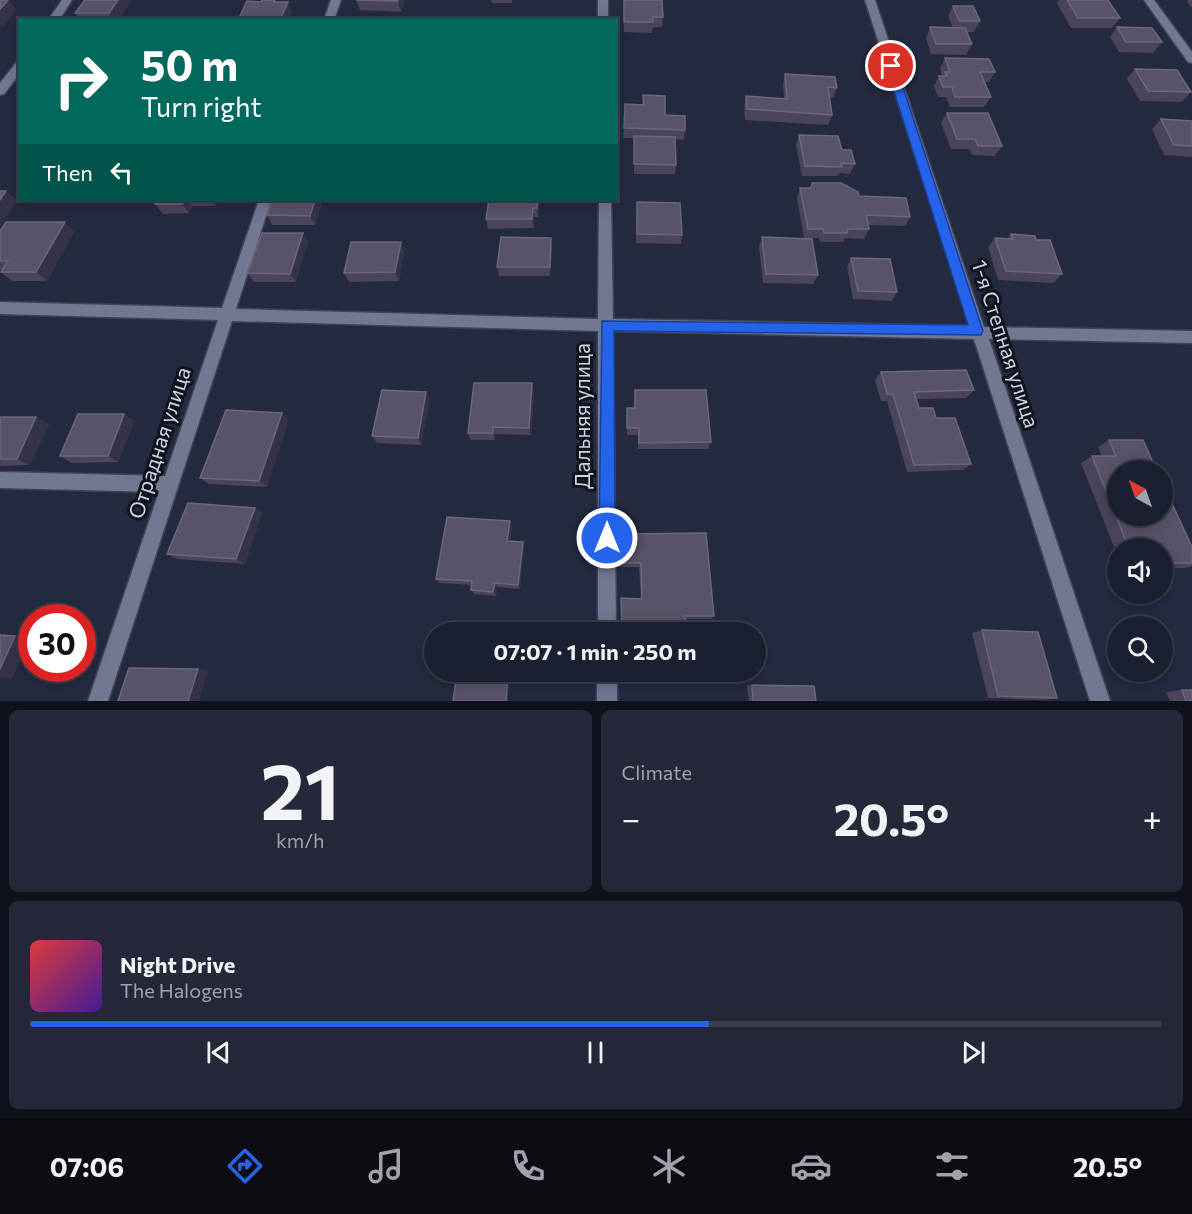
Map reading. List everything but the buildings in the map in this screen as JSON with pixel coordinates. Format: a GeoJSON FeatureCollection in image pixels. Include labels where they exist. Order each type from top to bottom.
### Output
{"type":"FeatureCollection","features":[{"type":"Feature","properties":{"kind":"street"},"geometry":{"type":"LineString","coordinates":[[54,18],[67,0]]}},
{"type":"Feature","properties":{"kind":"street"},"geometry":{"type":"LineString","coordinates":[[329,18],[336,0]]}},
{"type":"Feature","properties":{"kind":"street"},"geometry":{"type":"LineString","coordinates":[[603,0],[603,18]]}},
{"type":"Feature","properties":{"kind":"street","name":"1-я Степная улица"},"geometry":{"type":"LineString","coordinates":[[870,0],[976,331],[1100,701]]}},
{"type":"Feature","properties":{"kind":"street"},"geometry":{"type":"LineString","coordinates":[[1149,0],[1192,60]]}},
{"type":"Feature","properties":{"kind":"street"},"geometry":{"type":"LineString","coordinates":[[0,91],[18,68]]}},
{"type":"Feature","properties":{"kind":"street","name":"Отрадная улица"},"geometry":{"type":"LineString","coordinates":[[98,701],[266,201]]}},
{"type":"Feature","properties":{"kind":"street","name":"Дальняя улица"},"geometry":{"type":"LineString","coordinates":[[605,201],[607,622]]}},
{"type":"Feature","properties":{"kind":"street"},"geometry":{"type":"LineString","coordinates":[[0,308],[607,325],[1192,337]]}},
{"type":"Feature","properties":{"kind":"street"},"geometry":{"type":"LineString","coordinates":[[0,480],[170,483]]}},
{"type":"Feature","properties":{"kind":"street"},"geometry":{"type":"LineString","coordinates":[[607,682],[607,701]]}},
{"type":"Feature","properties":{"kind":"route"},"geometry":{"type":"LineString","coordinates":[[607,538],[607,325],[976,331],[891,66]]}}]}
